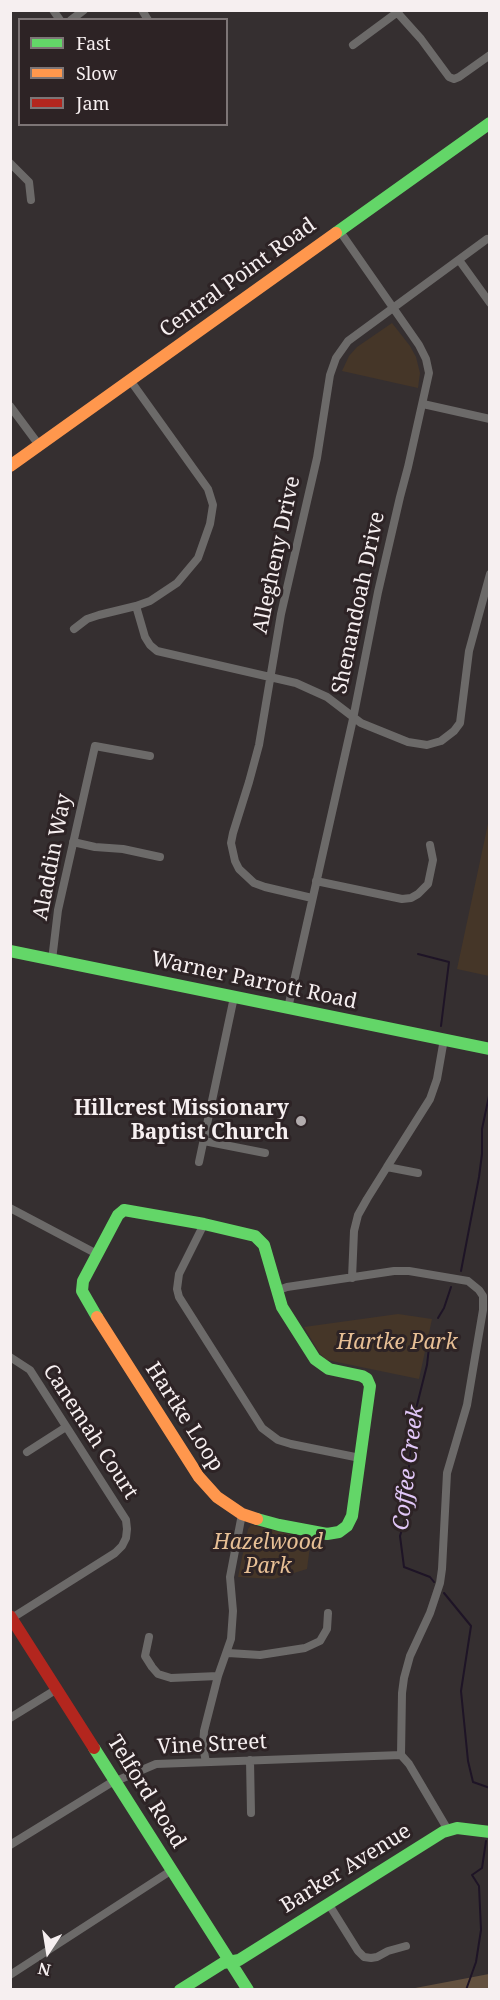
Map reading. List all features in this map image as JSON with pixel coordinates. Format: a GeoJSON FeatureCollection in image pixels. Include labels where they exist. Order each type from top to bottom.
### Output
{"type":"FeatureCollection","features":[{"type":"Feature","properties":{"kind":"street"},"geometry":{"type":"LineString","coordinates":[[353,45],[397,11],[449,77],[454,79],[489,55]]}},
{"type":"Feature","properties":{"kind":"street","name":"Central Point Road"},"geometry":{"type":"LineString","coordinates":[[10,466],[489,123]]}},
{"type":"Feature","properties":{"kind":"street"},"geometry":{"type":"LineString","coordinates":[[10,163],[29,182],[31,200]]}},
{"type":"Feature","properties":{"kind":"street","name":"Shenandoah Drive"},"geometry":{"type":"LineString","coordinates":[[288,1008],[353,719],[378,592],[429,373],[420,345],[339,230]]}},
{"type":"Feature","properties":{"kind":"street","name":"Allegheny Drive"},"geometry":{"type":"LineString","coordinates":[[312,898],[254,883],[240,869],[232,851],[232,833],[255,761],[294,552],[315,466],[333,366],[348,341],[488,239]]}},
{"type":"Feature","properties":{"kind":"street"},"geometry":{"type":"LineString","coordinates":[[459,260],[489,303]]}},
{"type":"Feature","properties":{"kind":"street"},"geometry":{"type":"LineString","coordinates":[[74,629],[87,619],[136,606],[165,592],[189,571],[203,548],[210,524],[213,505],[208,489],[130,380]]}},
{"type":"Feature","properties":{"kind":"street"},"geometry":{"type":"LineString","coordinates":[[423,404],[489,419]]}},
{"type":"Feature","properties":{"kind":"street"},"geometry":{"type":"LineString","coordinates":[[10,406],[39,445]]}},
{"type":"Feature","properties":{"kind":"street"},"geometry":{"type":"LineString","coordinates":[[136,606],[145,638],[158,651],[296,683],[317,691],[353,719],[418,745],[427,745],[441,741],[460,723],[470,651],[489,574]]}},
{"type":"Feature","properties":{"kind":"street","name":"Aladdin Way"},"geometry":{"type":"LineString","coordinates":[[52,960],[58,910],[95,746],[150,756]]}},
{"type":"Feature","properties":{"kind":"street"},"geometry":{"type":"LineString","coordinates":[[73,842],[160,857]]}},
{"type":"Feature","properties":{"kind":"street"},"geometry":{"type":"LineString","coordinates":[[316,881],[402,899],[411,898],[428,884],[433,860],[430,845]]}},
{"type":"Feature","properties":{"kind":"street","name":"Warner Parrott Road"},"geometry":{"type":"LineString","coordinates":[[10,951],[489,1048]]}},
{"type":"Feature","properties":{"kind":"street"},"geometry":{"type":"LineString","coordinates":[[199,1162],[234,997]]}},
{"type":"Feature","properties":{"kind":"street"},"geometry":{"type":"LineString","coordinates":[[352,1278],[352,1247],[358,1215],[430,1099],[437,1079],[444,1040]]}},
{"type":"Feature","properties":{"kind":"street"},"geometry":{"type":"LineString","coordinates":[[204,1141],[265,1153]]}},
{"type":"Feature","properties":{"kind":"street"},"geometry":{"type":"LineString","coordinates":[[387,1167],[418,1173]]}},
{"type":"Feature","properties":{"kind":"street"},"geometry":{"type":"LineString","coordinates":[[10,1208],[97,1254]]}},
{"type":"Feature","properties":{"kind":"street","name":"Hartke Loop"},"geometry":{"type":"LineString","coordinates":[[123,1210],[204,1224],[249,1234],[259,1239],[266,1251],[276,1291],[288,1319],[315,1359],[329,1369],[368,1379],[370,1386],[352,1516],[347,1526],[339,1532],[327,1534],[289,1527],[242,1514],[212,1492],[199,1478],[86,1300],[82,1286],[97,1254],[123,1210]]}},
{"type":"Feature","properties":{"kind":"street"},"geometry":{"type":"LineString","coordinates":[[204,1224],[179,1274],[177,1289],[179,1297],[262,1428],[278,1440],[291,1444],[360,1458]]}},
{"type":"Feature","properties":{"kind":"street"},"geometry":{"type":"LineString","coordinates":[[276,1291],[288,1287],[394,1271],[430,1273],[468,1281],[483,1296],[483,1310],[467,1405],[447,1473],[440,1583],[430,1613],[410,1656],[404,1678],[401,1755],[409,1764],[448,1830],[462,1828],[489,1832]]}},
{"type":"Feature","properties":{"kind":"street","name":"Canemah Court"},"geometry":{"type":"LineString","coordinates":[[10,1357],[30,1370],[126,1520],[127,1529],[126,1538],[115,1553],[11,1617]]}},
{"type":"Feature","properties":{"kind":"street"},"geometry":{"type":"LineString","coordinates":[[27,1452],[66,1427]]}},
{"type":"Feature","properties":{"kind":"street"},"geometry":{"type":"LineString","coordinates":[[206,1762],[203,1747],[204,1731],[218,1676],[228,1653],[233,1622],[230,1577],[242,1514]]}},
{"type":"Feature","properties":{"kind":"street"},"geometry":{"type":"LineString","coordinates":[[228,1653],[260,1655],[305,1648],[320,1641],[327,1629],[327,1613]]}},
{"type":"Feature","properties":{"kind":"street","name":"Telford Road"},"geometry":{"type":"LineString","coordinates":[[11,1617],[248,1989]]}},
{"type":"Feature","properties":{"kind":"street"},"geometry":{"type":"LineString","coordinates":[[149,1637],[145,1656],[158,1674],[171,1678],[218,1676]]}},
{"type":"Feature","properties":{"kind":"street"},"geometry":{"type":"LineString","coordinates":[[10,1718],[57,1689]]}},
{"type":"Feature","properties":{"kind":"street","name":"Vine Street"},"geometry":{"type":"LineString","coordinates":[[10,1845],[75,1804],[117,1781],[156,1764],[401,1755]]}},
{"type":"Feature","properties":{"kind":"street"},"geometry":{"type":"LineString","coordinates":[[249,1760],[251,1813]]}},
{"type":"Feature","properties":{"kind":"street","name":"Barker Avenue"},"geometry":{"type":"LineString","coordinates":[[180,1989],[223,1963],[239,1960],[448,1830]]}},
{"type":"Feature","properties":{"kind":"street"},"geometry":{"type":"LineString","coordinates":[[10,1974],[172,1870]]}},
{"type":"Feature","properties":{"kind":"street"},"geometry":{"type":"LineString","coordinates":[[328,1903],[364,1957],[377,1957],[406,1946]]}},
{"type":"Feature","properties":{"kind":"green space"},"geometry":{"type":"Polygon","coordinates":[[[392,323],[416,357],[420,373],[418,388],[342,371],[349,356],[357,347],[392,323]]]}},
{"type":"Feature","properties":{"kind":"green space"},"geometry":{"type":"Polygon","coordinates":[[[489,819],[489,976],[457,969],[489,819]]]}},
{"type":"Feature","properties":{"kind":"green space","name":"Hartke Park"},"geometry":{"type":"Polygon","coordinates":[[[398,1314],[432,1319],[419,1379],[327,1360],[320,1354],[304,1327],[398,1314]]]}},
{"type":"Feature","properties":{"kind":"green space","name":"Hazelwood Park"},"geometry":{"type":"Polygon","coordinates":[[[251,1525],[311,1539],[307,1569],[274,1579],[238,1577],[248,1529],[251,1525]]]}},
{"type":"Feature","properties":{"kind":"shaded area"},"geometry":{"type":"Polygon","coordinates":[[[489,1974],[489,1989],[410,1989],[489,1974]]]}},
{"type":"Feature","properties":{"kind":"waterway","name":"Coffee Creek"},"geometry":{"type":"LineString","coordinates":[[418,954],[449,962],[441,1026]]}},
{"type":"Feature","properties":{"kind":"waterway","name":"Coffee Creek"},"geometry":{"type":"LineString","coordinates":[[461,1271],[479,1177],[482,1129],[490,1091]]}},
{"type":"Feature","properties":{"kind":"waterway","name":"Coffee Creek"},"geometry":{"type":"LineString","coordinates":[[438,1318],[451,1287]]}},
{"type":"Feature","properties":{"kind":"waterway","name":"Coffee Creek"},"geometry":{"type":"LineString","coordinates":[[430,1338],[427,1365],[414,1417],[403,1502],[406,1516],[400,1536],[404,1567],[430,1577],[434,1582]]}},
{"type":"Feature","properties":{"kind":"waterway","name":"Coffee Creek"},"geometry":{"type":"LineString","coordinates":[[444,1593],[471,1626],[461,1691],[468,1761],[473,1782],[490,1788]]}},
{"type":"Feature","properties":{"kind":"waterway","name":"Coffee Creek"},"geometry":{"type":"LineString","coordinates":[[466,1990],[476,1962],[481,1930],[479,1886],[472,1875],[482,1868],[486,1841]]}},
{"type":"Feature","properties":{"kind":"traffic: fast"},"geometry":{"type":"LineString","coordinates":[[336,233],[490,123]]}},
{"type":"Feature","properties":{"kind":"traffic: fast"},"geometry":{"type":"LineString","coordinates":[[10,951],[490,1049]]}},
{"type":"Feature","properties":{"kind":"traffic: fast"},"geometry":{"type":"LineString","coordinates":[[124,1210],[204,1224],[255,1236],[264,1245],[282,1307],[315,1359],[329,1369],[367,1379],[370,1386],[352,1516],[347,1526],[339,1532],[327,1534],[257,1519]]}},
{"type":"Feature","properties":{"kind":"traffic: fast"},"geometry":{"type":"LineString","coordinates":[[97,1317],[82,1291],[83,1281],[118,1215],[124,1210]]}},
{"type":"Feature","properties":{"kind":"traffic: fast"},"geometry":{"type":"LineString","coordinates":[[94,1748],[248,1990]]}},
{"type":"Feature","properties":{"kind":"traffic: fast"},"geometry":{"type":"LineString","coordinates":[[180,1990],[223,1963],[239,1960],[443,1832],[457,1828],[490,1832]]}},
{"type":"Feature","properties":{"kind":"traffic: slow"},"geometry":{"type":"LineString","coordinates":[[10,466],[336,233]]}},
{"type":"Feature","properties":{"kind":"traffic: slow"},"geometry":{"type":"LineString","coordinates":[[97,1317],[199,1477],[217,1497],[242,1514],[257,1519]]}},
{"type":"Feature","properties":{"kind":"traffic: jam"},"geometry":{"type":"LineString","coordinates":[[10,1616],[94,1748]]}},
{"type":"Feature","properties":{"kind":"place","name":"Hillcrest Missionary Baptist Church"},"geometry":{"type":"Point","coordinates":[301,1121]}}]}
